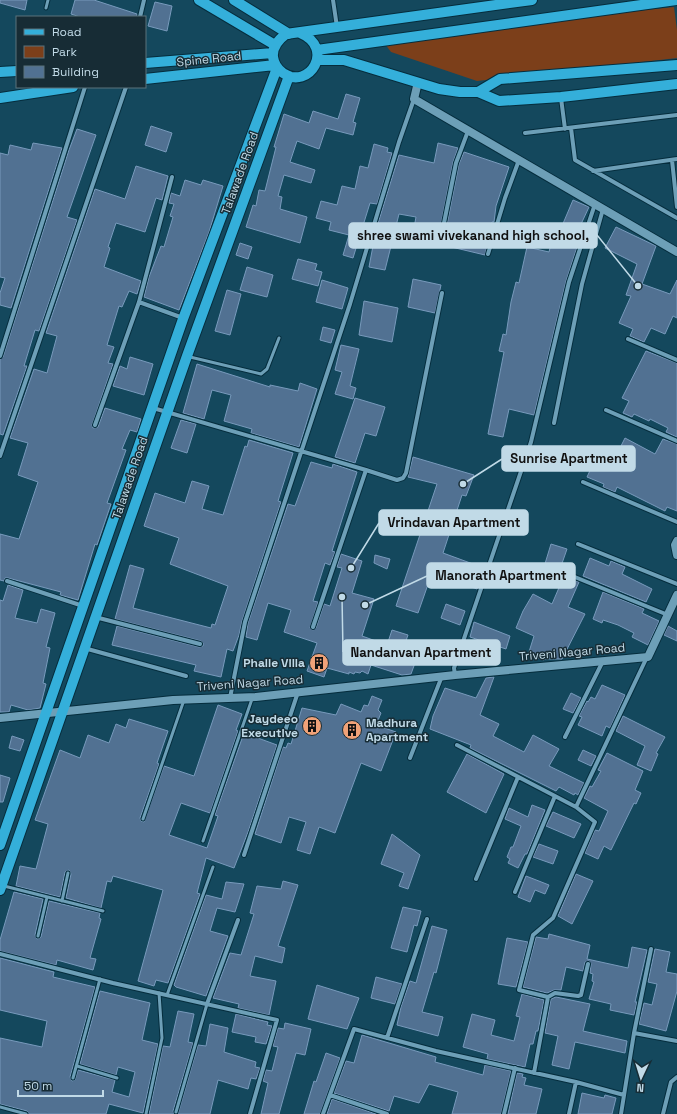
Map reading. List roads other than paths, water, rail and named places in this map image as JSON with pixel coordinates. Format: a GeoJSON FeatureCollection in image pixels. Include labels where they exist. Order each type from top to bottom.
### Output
{"type":"FeatureCollection","features":[{"type":"Feature","properties":{"kind":"main road"},"geometry":{"type":"LineString","coordinates":[[199,0],[274,49]]}},
{"type":"Feature","properties":{"kind":"main road"},"geometry":{"type":"LineString","coordinates":[[234,0],[289,34]]}},
{"type":"Feature","properties":{"kind":"main road"},"geometry":{"type":"LineString","coordinates":[[300,33],[313,41],[317,55],[314,68],[308,74],[301,77],[289,76],[276,66],[274,49],[281,38],[289,34],[532,0]]}},
{"type":"Feature","properties":{"kind":"main road"},"geometry":{"type":"LineString","coordinates":[[317,55],[677,0]]}},
{"type":"Feature","properties":{"kind":"main road","name":"Spine Road"},"geometry":{"type":"LineString","coordinates":[[146,63],[206,58],[274,49]]}},
{"type":"Feature","properties":{"kind":"main road"},"geometry":{"type":"LineString","coordinates":[[317,55],[344,60],[439,89],[478,92],[498,101],[561,97],[677,84]]}},
{"type":"Feature","properties":{"kind":"main road"},"geometry":{"type":"LineString","coordinates":[[206,58],[207,72]]}},
{"type":"Feature","properties":{"kind":"main road"},"geometry":{"type":"LineString","coordinates":[[478,92],[500,79],[677,65]]}},
{"type":"Feature","properties":{"kind":"main road","name":"Spine Road"},"geometry":{"type":"LineString","coordinates":[[146,79],[276,66]]}},
{"type":"Feature","properties":{"kind":"main road","name":"Talawade Road"},"geometry":{"type":"LineString","coordinates":[[0,845],[184,319],[276,66]]}},
{"type":"Feature","properties":{"kind":"main road"},"geometry":{"type":"LineString","coordinates":[[0,72],[16,71]]}},
{"type":"Feature","properties":{"kind":"main road","name":"Talawade Road"},"geometry":{"type":"LineString","coordinates":[[0,887],[166,413],[289,76]]}},
{"type":"Feature","properties":{"kind":"main road"},"geometry":{"type":"LineString","coordinates":[[0,98],[66,88]]}},
{"type":"Feature","properties":{"kind":"street"},"geometry":{"type":"LineString","coordinates":[[140,16],[144,0]]}},
{"type":"Feature","properties":{"kind":"street"},"geometry":{"type":"LineString","coordinates":[[333,0],[337,27]]}},
{"type":"Feature","properties":{"kind":"street"},"geometry":{"type":"LineString","coordinates":[[230,698],[245,622],[302,452],[414,99],[418,82]]}},
{"type":"Feature","properties":{"kind":"street"},"geometry":{"type":"LineString","coordinates":[[0,356],[85,88]]}},
{"type":"Feature","properties":{"kind":"street"},"geometry":{"type":"LineString","coordinates":[[0,456],[126,88]]}},
{"type":"Feature","properties":{"kind":"street"},"geometry":{"type":"LineString","coordinates":[[561,97],[566,129]]}},
{"type":"Feature","properties":{"kind":"street"},"geometry":{"type":"LineString","coordinates":[[414,99],[677,252]]}},
{"type":"Feature","properties":{"kind":"street"},"geometry":{"type":"LineString","coordinates":[[525,133],[677,115]]}},
{"type":"Feature","properties":{"kind":"street"},"geometry":{"type":"LineString","coordinates":[[571,128],[575,160],[677,218]]}},
{"type":"Feature","properties":{"kind":"street"},"geometry":{"type":"LineString","coordinates":[[440,243],[455,170],[468,131]]}},
{"type":"Feature","properties":{"kind":"street"},"geometry":{"type":"LineString","coordinates":[[488,254],[505,198],[519,160]]}},
{"type":"Feature","properties":{"kind":"street"},"geometry":{"type":"LineString","coordinates":[[593,171],[674,160],[677,207]]}},
{"type":"Feature","properties":{"kind":"street"},"geometry":{"type":"LineString","coordinates":[[95,425],[139,302],[172,177]]}},
{"type":"Feature","properties":{"kind":"street"},"geometry":{"type":"LineString","coordinates":[[455,675],[454,668],[531,442],[569,282],[595,204]]}},
{"type":"Feature","properties":{"kind":"street"},"geometry":{"type":"LineString","coordinates":[[554,423],[582,284],[603,209]]}},
{"type":"Feature","properties":{"kind":"street"},"geometry":{"type":"LineString","coordinates":[[153,408],[397,480],[403,478],[406,473],[442,293]]}},
{"type":"Feature","properties":{"kind":"street"},"geometry":{"type":"LineString","coordinates":[[139,302],[184,319]]}},
{"type":"Feature","properties":{"kind":"street"},"geometry":{"type":"LineString","coordinates":[[628,339],[677,360]]}},
{"type":"Feature","properties":{"kind":"street"},"geometry":{"type":"LineString","coordinates":[[606,410],[677,441]]}},
{"type":"Feature","properties":{"kind":"street"},"geometry":{"type":"LineString","coordinates":[[313,627],[366,470]]}},
{"type":"Feature","properties":{"kind":"street"},"geometry":{"type":"LineString","coordinates":[[583,482],[677,522]]}},
{"type":"Feature","properties":{"kind":"street"},"geometry":{"type":"LineString","coordinates":[[677,541],[677,556]]}},
{"type":"Feature","properties":{"kind":"street"},"geometry":{"type":"LineString","coordinates":[[578,544],[677,584]]}},
{"type":"Feature","properties":{"kind":"street"},"geometry":{"type":"LineString","coordinates":[[566,573],[668,615]]}},
{"type":"Feature","properties":{"kind":"street"},"geometry":{"type":"LineString","coordinates":[[7,581],[83,606]]}},
{"type":"Feature","properties":{"kind":"street"},"geometry":{"type":"LineString","coordinates":[[576,807],[677,595]]}},
{"type":"Feature","properties":{"kind":"street"},"geometry":{"type":"LineString","coordinates":[[95,617],[200,644]]}},
{"type":"Feature","properties":{"kind":"street"},"geometry":{"type":"LineString","coordinates":[[84,648],[186,676]]}},
{"type":"Feature","properties":{"kind":"street","name":"Triveni Nagar Road"},"geometry":{"type":"LineString","coordinates":[[0,718],[46,712],[184,700],[252,697],[443,676],[648,657]]}},
{"type":"Feature","properties":{"kind":"street"},"geometry":{"type":"LineString","coordinates":[[565,737],[603,661]]}},
{"type":"Feature","properties":{"kind":"street"},"geometry":{"type":"LineString","coordinates":[[410,758],[443,676]]}},
{"type":"Feature","properties":{"kind":"street"},"geometry":{"type":"LineString","coordinates":[[244,855],[298,692]]}},
{"type":"Feature","properties":{"kind":"street"},"geometry":{"type":"LineString","coordinates":[[457,745],[576,807],[595,822],[553,918],[533,935],[519,990],[548,997],[555,993],[581,995],[588,964]]}},
{"type":"Feature","properties":{"kind":"street"},"geometry":{"type":"LineString","coordinates":[[476,879],[518,777]]}},
{"type":"Feature","properties":{"kind":"street"},"geometry":{"type":"LineString","coordinates":[[515,892],[555,796]]}},
{"type":"Feature","properties":{"kind":"street"},"geometry":{"type":"LineString","coordinates":[[387,1038],[428,918]]}},
{"type":"Feature","properties":{"kind":"street"},"geometry":{"type":"LineString","coordinates":[[207,1004],[238,920]]}},
{"type":"Feature","properties":{"kind":"street"},"geometry":{"type":"LineString","coordinates":[[621,1114],[634,1033],[651,948]]}},
{"type":"Feature","properties":{"kind":"street"},"geometry":{"type":"LineString","coordinates":[[0,954],[277,1020],[250,1114]]}},
{"type":"Feature","properties":{"kind":"street"},"geometry":{"type":"LineString","coordinates":[[534,1073],[548,997]]}},
{"type":"Feature","properties":{"kind":"street"},"geometry":{"type":"LineString","coordinates":[[323,1114],[354,1029],[576,1082],[624,1095]]}},
{"type":"Feature","properties":{"kind":"street"},"geometry":{"type":"LineString","coordinates":[[634,1033],[677,1041]]}},
{"type":"Feature","properties":{"kind":"street"},"geometry":{"type":"LineString","coordinates":[[504,1114],[514,1068]]}},
{"type":"Feature","properties":{"kind":"street"},"geometry":{"type":"LineString","coordinates":[[663,1114],[671,1082],[677,1077]]}},
{"type":"Feature","properties":{"kind":"street"},"geometry":{"type":"LineString","coordinates":[[569,1114],[576,1082]]}},
{"type":"Feature","properties":{"kind":"street"},"geometry":{"type":"LineString","coordinates":[[330,1095],[387,1114]]}},
{"type":"Feature","properties":{"kind":"lane"},"geometry":{"type":"LineString","coordinates":[[46,8],[48,0]]}},
{"type":"Feature","properties":{"kind":"lane"},"geometry":{"type":"LineString","coordinates":[[187,356],[261,374],[267,369],[278,338]]}},
{"type":"Feature","properties":{"kind":"lane"},"geometry":{"type":"LineString","coordinates":[[204,841],[252,697]]}},
{"type":"Feature","properties":{"kind":"lane"},"geometry":{"type":"LineString","coordinates":[[143,819],[184,700]]}},
{"type":"Feature","properties":{"kind":"lane"},"geometry":{"type":"LineString","coordinates":[[167,995],[213,867]]}},
{"type":"Feature","properties":{"kind":"lane"},"geometry":{"type":"LineString","coordinates":[[62,900],[68,872]]}},
{"type":"Feature","properties":{"kind":"lane"},"geometry":{"type":"LineString","coordinates":[[0,887],[62,900],[103,911]]}},
{"type":"Feature","properties":{"kind":"lane"},"geometry":{"type":"LineString","coordinates":[[38,936],[48,897]]}},
{"type":"Feature","properties":{"kind":"lane"},"geometry":{"type":"LineString","coordinates":[[73,1078],[100,979]]}},
{"type":"Feature","properties":{"kind":"lane"},"geometry":{"type":"LineString","coordinates":[[146,1114],[162,1038],[159,993]]}},
{"type":"Feature","properties":{"kind":"lane"},"geometry":{"type":"LineString","coordinates":[[176,1112],[207,1004]]}},
{"type":"Feature","properties":{"kind":"lane"},"geometry":{"type":"LineString","coordinates":[[77,1066],[117,1078]]}},
{"type":"Feature","properties":{"kind":"lane"},"geometry":{"type":"LineString","coordinates":[[0,1107],[26,1114]]}},
{"type":"Feature","properties":{"kind":"place","name":"shree swami vivekanand high school,"},"geometry":{"type":"Point","coordinates":[638,286]}},
{"type":"Feature","properties":{"kind":"place","name":"Sunrise Apartment"},"geometry":{"type":"Point","coordinates":[463,484]}},
{"type":"Feature","properties":{"kind":"place","name":"Vrindavan Apartment"},"geometry":{"type":"Point","coordinates":[351,568]}},
{"type":"Feature","properties":{"kind":"place","name":"Nandanvan Apartment"},"geometry":{"type":"Point","coordinates":[342,597]}},
{"type":"Feature","properties":{"kind":"place","name":"Manorath Apartment"},"geometry":{"type":"Point","coordinates":[365,605]}},
{"type":"Feature","properties":{"kind":"place","name":"Phalle Villa"},"geometry":{"type":"Point","coordinates":[319,663]}},
{"type":"Feature","properties":{"kind":"place","name":"Jaydeeo Executive"},"geometry":{"type":"Point","coordinates":[312,726]}},
{"type":"Feature","properties":{"kind":"place","name":"Madhura Apartment"},"geometry":{"type":"Point","coordinates":[352,730]}}]}
